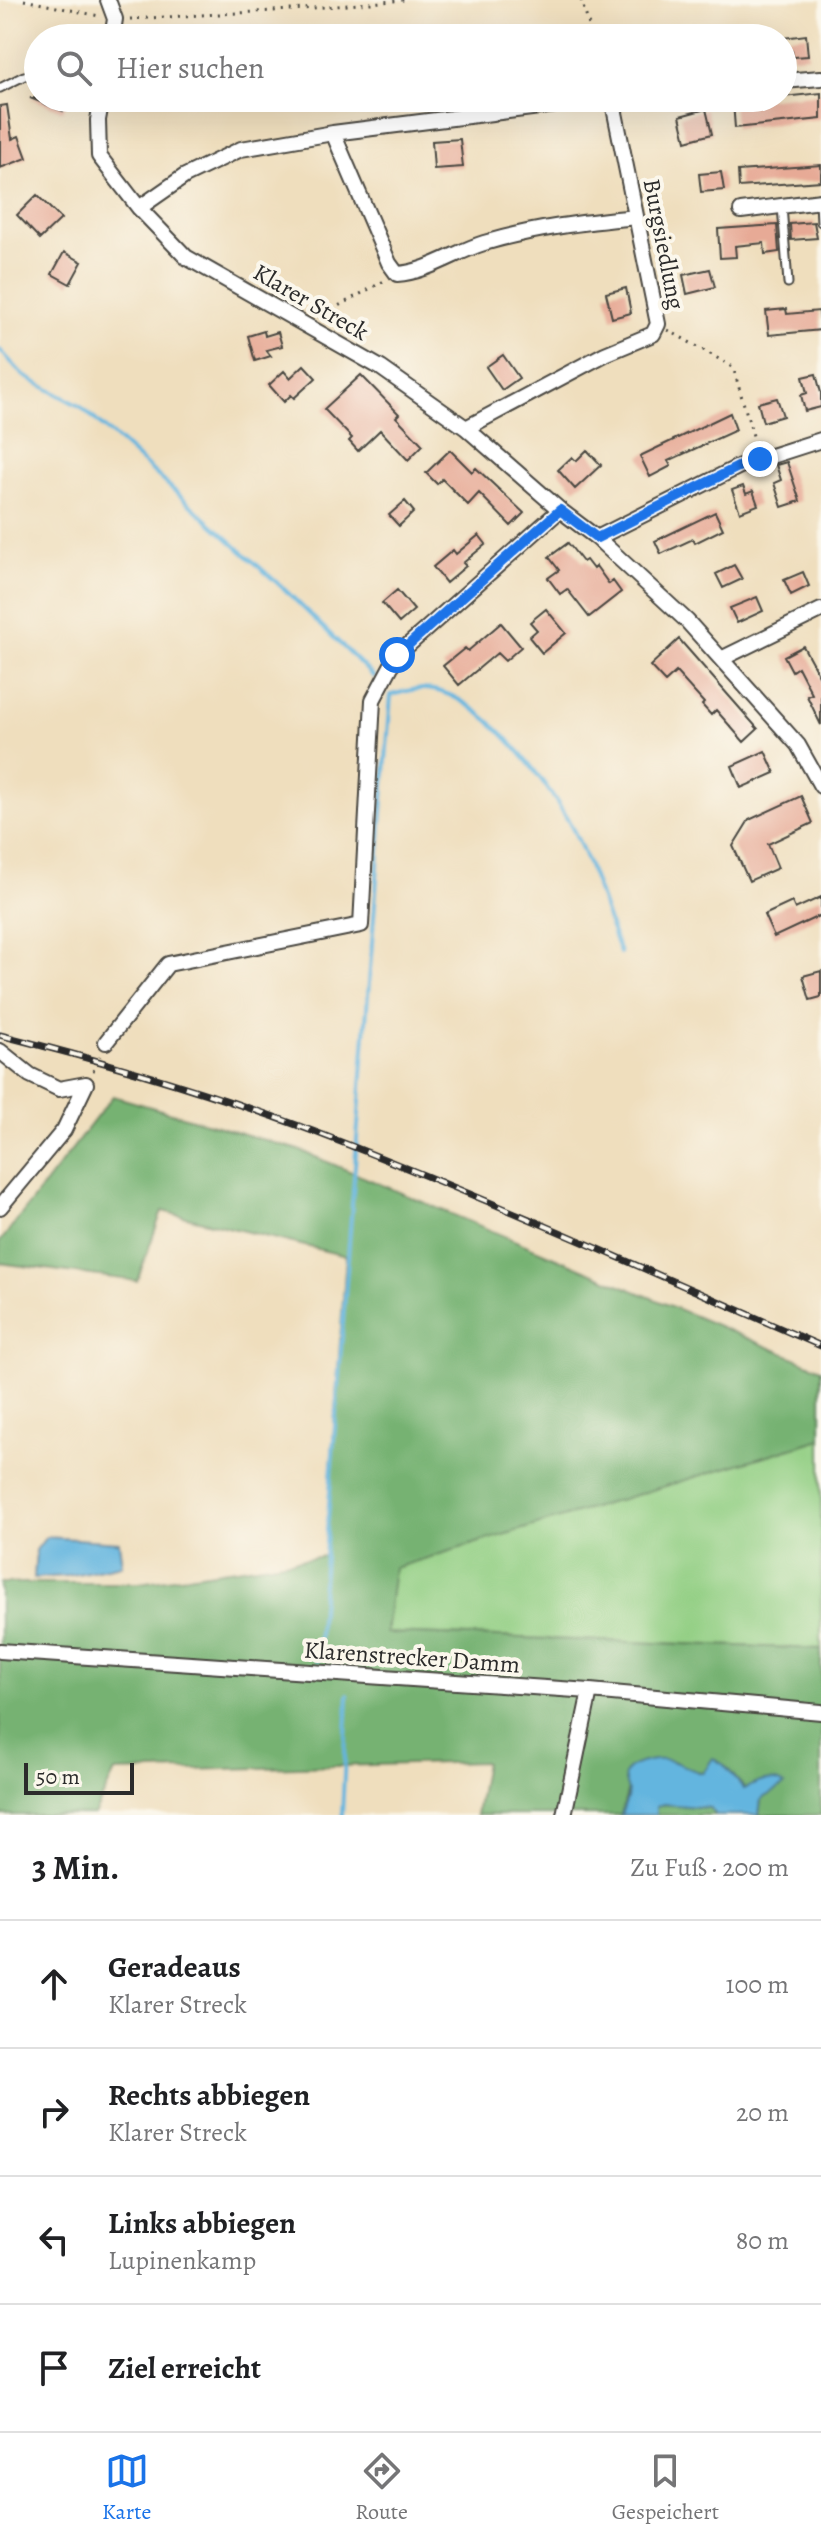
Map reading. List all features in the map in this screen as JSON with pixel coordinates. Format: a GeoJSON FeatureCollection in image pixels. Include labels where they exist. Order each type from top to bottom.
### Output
{"type":"FeatureCollection","features":[{"type":"Feature","properties":{"kind":"street"},"geometry":{"type":"LineString","coordinates":[[108,0],[114,24]]}},
{"type":"Feature","properties":{"kind":"street"},"geometry":{"type":"LineString","coordinates":[[797,80],[821,78]]}},
{"type":"Feature","properties":{"kind":"street","name":"Klarer Streck"},"geometry":{"type":"LineString","coordinates":[[99,112],[99,156],[139,208],[186,257],[381,368],[466,428],[597,538],[687,621],[798,745],[820,779]]}},
{"type":"Feature","properties":{"kind":"street","name":"Burgsiedlung"},"geometry":{"type":"LineString","coordinates":[[139,208],[185,176],[241,149],[333,133],[500,112]]}},
{"type":"Feature","properties":{"kind":"street","name":"Burgsiedlung"},"geometry":{"type":"LineString","coordinates":[[466,428],[605,354],[653,334],[658,324],[615,112]]}},
{"type":"Feature","properties":{"kind":"street"},"geometry":{"type":"LineString","coordinates":[[333,133],[389,263],[397,274],[411,273],[481,244],[535,229],[636,217]]}},
{"type":"Feature","properties":{"kind":"street"},"geometry":{"type":"LineString","coordinates":[[741,211],[820,202]]}},
{"type":"Feature","properties":{"kind":"street"},"geometry":{"type":"LineString","coordinates":[[597,538],[740,466],[821,440]]}},
{"type":"Feature","properties":{"kind":"street"},"geometry":{"type":"LineString","coordinates":[[106,1042],[168,964],[361,925],[373,700],[397,655],[560,510]]}},
{"type":"Feature","properties":{"kind":"street"},"geometry":{"type":"LineString","coordinates":[[721,659],[821,610]]}},
{"type":"Feature","properties":{"kind":"street"},"geometry":{"type":"LineString","coordinates":[[0,1051],[30,1075],[59,1089],[86,1084]]}},
{"type":"Feature","properties":{"kind":"street"},"geometry":{"type":"LineString","coordinates":[[0,1207],[64,1130],[86,1084]]}},
{"type":"Feature","properties":{"kind":"street","name":"Klarenstrecker Damm"},"geometry":{"type":"LineString","coordinates":[[0,1651],[590,1691],[821,1712]]}},
{"type":"Feature","properties":{"kind":"street"},"geometry":{"type":"LineString","coordinates":[[564,1815],[590,1691]]}},
{"type":"Feature","properties":{"kind":"lane"},"geometry":{"type":"LineString","coordinates":[[0,88],[24,76]]}},
{"type":"Feature","properties":{"kind":"lane"},"geometry":{"type":"LineString","coordinates":[[820,202],[821,222]]}},
{"type":"Feature","properties":{"kind":"lane"},"geometry":{"type":"LineString","coordinates":[[782,206],[788,283]]}},
{"type":"Feature","properties":{"kind":"path"},"geometry":{"type":"LineString","coordinates":[[24,0],[115,19],[291,10],[404,0]]}},
{"type":"Feature","properties":{"kind":"path"},"geometry":{"type":"LineString","coordinates":[[581,0],[589,24]]}},
{"type":"Feature","properties":{"kind":"path"},"geometry":{"type":"LineString","coordinates":[[304,324],[397,274]]}},
{"type":"Feature","properties":{"kind":"path"},"geometry":{"type":"LineString","coordinates":[[658,324],[733,367],[760,459]]}},
{"type":"Feature","properties":{"kind":"path"},"geometry":{"type":"LineString","coordinates":[[86,1084],[106,1042]]}},
{"type":"Feature","properties":{"kind":"green space"},"geometry":{"type":"Polygon","coordinates":[[[113,1096],[299,1150],[821,1369],[821,1439],[394,1568],[386,1633],[821,1649],[821,1815],[759,1815],[761,1799],[784,1785],[745,1789],[724,1765],[704,1773],[687,1769],[673,1761],[643,1762],[634,1766],[621,1815],[476,1815],[485,1762],[115,1772],[94,1815],[0,1815],[0,1583],[139,1583],[325,1556],[346,1256],[162,1211],[137,1281],[0,1263],[0,1242],[113,1096]]]}},
{"type":"Feature","properties":{"kind":"green space"},"geometry":{"type":"Polygon","coordinates":[[[821,1439],[821,1649],[386,1633],[393,1568],[821,1439]]]}},
{"type":"Feature","properties":{"kind":"green space"},"geometry":{"type":"Polygon","coordinates":[[[663,1804],[710,1808],[716,1815],[656,1815],[656,1807],[663,1804]]]}},
{"type":"Feature","properties":{"kind":"water"},"geometry":{"type":"Polygon","coordinates":[[[46,1537],[119,1542],[122,1565],[67,1576],[34,1578],[36,1550],[46,1537]]]}},
{"type":"Feature","properties":{"kind":"water"},"geometry":{"type":"Polygon","coordinates":[[[713,1758],[724,1765],[744,1789],[770,1780],[785,1785],[761,1799],[759,1815],[716,1815],[710,1808],[663,1804],[656,1807],[656,1815],[621,1815],[628,1794],[625,1775],[630,1768],[648,1761],[662,1760],[703,1773],[713,1758]]]}},
{"type":"Feature","properties":{"kind":"building"},"geometry":{"type":"Polygon","coordinates":[[[806,35],[808,56],[797,57],[797,36],[806,35]]]}},
{"type":"Feature","properties":{"kind":"building"},"geometry":{"type":"Polygon","coordinates":[[[821,93],[821,119],[735,128],[734,112],[797,112],[797,95],[821,93]]]}},
{"type":"Feature","properties":{"kind":"building"},"geometry":{"type":"Polygon","coordinates":[[[7,105],[12,139],[19,136],[27,158],[0,168],[0,106],[7,105]]]}},
{"type":"Feature","properties":{"kind":"building"},"geometry":{"type":"Polygon","coordinates":[[[707,112],[712,134],[686,141],[680,116],[707,112]]]}},
{"type":"Feature","properties":{"kind":"building"},"geometry":{"type":"Polygon","coordinates":[[[460,139],[463,167],[434,169],[432,141],[460,139]]]}},
{"type":"Feature","properties":{"kind":"building"},"geometry":{"type":"Polygon","coordinates":[[[821,165],[821,181],[739,187],[738,171],[821,165]]]}},
{"type":"Feature","properties":{"kind":"building"},"geometry":{"type":"Polygon","coordinates":[[[721,172],[724,190],[701,192],[699,174],[721,172]]]}},
{"type":"Feature","properties":{"kind":"building"},"geometry":{"type":"Polygon","coordinates":[[[37,195],[61,219],[40,239],[17,215],[37,195]]]}},
{"type":"Feature","properties":{"kind":"building"},"geometry":{"type":"Polygon","coordinates":[[[814,222],[817,238],[791,240],[790,224],[814,222]]]}},
{"type":"Feature","properties":{"kind":"building"},"geometry":{"type":"Polygon","coordinates":[[[777,225],[779,252],[765,254],[764,243],[735,246],[736,257],[720,258],[718,229],[777,225]]]}},
{"type":"Feature","properties":{"kind":"building"},"geometry":{"type":"Polygon","coordinates":[[[64,252],[82,262],[70,284],[52,274],[64,252]]]}},
{"type":"Feature","properties":{"kind":"building"},"geometry":{"type":"Polygon","coordinates":[[[710,269],[715,287],[687,294],[683,275],[710,269]]]}},
{"type":"Feature","properties":{"kind":"building"},"geometry":{"type":"Polygon","coordinates":[[[626,288],[631,313],[612,318],[606,293],[626,288]]]}},
{"type":"Feature","properties":{"kind":"building"},"geometry":{"type":"Polygon","coordinates":[[[786,309],[787,314],[819,311],[821,330],[769,335],[766,311],[786,309]]]}},
{"type":"Feature","properties":{"kind":"building"},"geometry":{"type":"Polygon","coordinates":[[[264,331],[265,336],[278,332],[282,346],[266,350],[271,356],[255,361],[248,336],[264,331]]]}},
{"type":"Feature","properties":{"kind":"building"},"geometry":{"type":"Polygon","coordinates":[[[503,355],[519,378],[502,390],[486,367],[503,355]]]}},
{"type":"Feature","properties":{"kind":"building"},"geometry":{"type":"Polygon","coordinates":[[[304,365],[316,378],[294,398],[291,395],[284,402],[269,385],[284,371],[290,378],[304,365]]]}},
{"type":"Feature","properties":{"kind":"building"},"geometry":{"type":"Polygon","coordinates":[[[816,374],[821,407],[805,411],[801,395],[807,393],[803,377],[816,374]]]}},
{"type":"Feature","properties":{"kind":"building"},"geometry":{"type":"Polygon","coordinates":[[[361,375],[399,414],[396,417],[423,445],[408,460],[380,430],[358,451],[349,441],[352,438],[324,409],[361,375]]]}},
{"type":"Feature","properties":{"kind":"building"},"geometry":{"type":"Polygon","coordinates":[[[777,398],[783,416],[763,422],[758,403],[777,398]]]}},
{"type":"Feature","properties":{"kind":"building"},"geometry":{"type":"Polygon","coordinates":[[[730,413],[736,430],[668,461],[671,466],[650,477],[640,456],[730,413]]]}},
{"type":"Feature","properties":{"kind":"building"},"geometry":{"type":"Polygon","coordinates":[[[450,450],[472,472],[476,468],[524,513],[511,526],[479,493],[468,505],[442,479],[437,484],[426,473],[450,450]]]}},
{"type":"Feature","properties":{"kind":"building"},"geometry":{"type":"Polygon","coordinates":[[[587,450],[601,465],[575,489],[558,470],[572,457],[576,461],[587,450]]]}},
{"type":"Feature","properties":{"kind":"building"},"geometry":{"type":"Polygon","coordinates":[[[787,462],[800,501],[782,507],[774,483],[781,480],[776,465],[787,462]]]}},
{"type":"Feature","properties":{"kind":"building"},"geometry":{"type":"Polygon","coordinates":[[[743,486],[746,494],[753,491],[758,505],[740,512],[732,490],[743,486]]]}},
{"type":"Feature","properties":{"kind":"building"},"geometry":{"type":"Polygon","coordinates":[[[405,501],[414,512],[399,526],[389,515],[405,501]]]}},
{"type":"Feature","properties":{"kind":"building"},"geometry":{"type":"Polygon","coordinates":[[[715,512],[723,529],[695,543],[693,539],[661,554],[655,541],[715,512]]]}},
{"type":"Feature","properties":{"kind":"building"},"geometry":{"type":"Polygon","coordinates":[[[479,535],[486,544],[463,563],[466,566],[446,583],[433,567],[453,550],[456,554],[479,535]]]}},
{"type":"Feature","properties":{"kind":"building"},"geometry":{"type":"Polygon","coordinates":[[[568,543],[583,562],[586,560],[593,569],[596,566],[609,584],[613,581],[621,592],[589,617],[567,589],[560,594],[548,578],[559,570],[549,557],[568,543]]]}},
{"type":"Feature","properties":{"kind":"building"},"geometry":{"type":"Polygon","coordinates":[[[734,565],[742,579],[723,588],[716,574],[734,565]]]}},
{"type":"Feature","properties":{"kind":"building"},"geometry":{"type":"Polygon","coordinates":[[[803,572],[809,586],[791,595],[784,580],[803,572]]]}},
{"type":"Feature","properties":{"kind":"building"},"geometry":{"type":"Polygon","coordinates":[[[397,590],[414,610],[399,623],[382,603],[397,590]]]}},
{"type":"Feature","properties":{"kind":"building"},"geometry":{"type":"Polygon","coordinates":[[[757,597],[763,611],[737,623],[730,608],[757,597]]]}},
{"type":"Feature","properties":{"kind":"building"},"geometry":{"type":"Polygon","coordinates":[[[546,609],[566,633],[542,653],[529,637],[537,630],[530,622],[546,609]]]}},
{"type":"Feature","properties":{"kind":"building"},"geometry":{"type":"Polygon","coordinates":[[[501,623],[521,647],[505,661],[497,653],[459,685],[443,666],[465,648],[468,651],[501,623]]]}},
{"type":"Feature","properties":{"kind":"building"},"geometry":{"type":"Polygon","coordinates":[[[679,639],[758,729],[744,742],[716,710],[711,715],[676,672],[665,682],[650,666],[679,639]]]}},
{"type":"Feature","properties":{"kind":"building"},"geometry":{"type":"Polygon","coordinates":[[[803,646],[821,679],[821,725],[807,696],[812,694],[798,667],[792,671],[784,656],[803,646]]]}},
{"type":"Feature","properties":{"kind":"building"},"geometry":{"type":"Polygon","coordinates":[[[765,751],[775,773],[741,788],[732,766],[765,751]]]}},
{"type":"Feature","properties":{"kind":"building"},"geometry":{"type":"Polygon","coordinates":[[[801,796],[813,823],[768,844],[778,868],[749,881],[733,846],[749,820],[801,796]]]}},
{"type":"Feature","properties":{"kind":"building"},"geometry":{"type":"Polygon","coordinates":[[[821,897],[821,915],[774,937],[764,915],[792,902],[795,909],[821,897]]]}},
{"type":"Feature","properties":{"kind":"building"},"geometry":{"type":"Polygon","coordinates":[[[821,971],[821,997],[810,1000],[803,976],[821,971]]]}},
{"type":"Feature","properties":{"kind":"waterway"},"geometry":{"type":"LineString","coordinates":[[0,350],[24,376],[81,407],[284,589],[374,677]]}},
{"type":"Feature","properties":{"kind":"waterway"},"geometry":{"type":"LineString","coordinates":[[317,1661],[391,695],[421,689],[444,693],[468,705],[514,746],[553,797],[579,842],[620,953]]}},
{"type":"Feature","properties":{"kind":"waterway"},"geometry":{"type":"LineString","coordinates":[[342,1815],[348,1695]]}},
{"type":"Feature","properties":{"kind":"railway"},"geometry":{"type":"LineString","coordinates":[[0,1035],[172,1083],[299,1126],[522,1216],[821,1346]]}},
{"type":"Feature","properties":{"kind":"route"},"geometry":{"type":"LineString","coordinates":[[397,655],[560,510],[597,538],[740,466],[760,459]]}}]}
